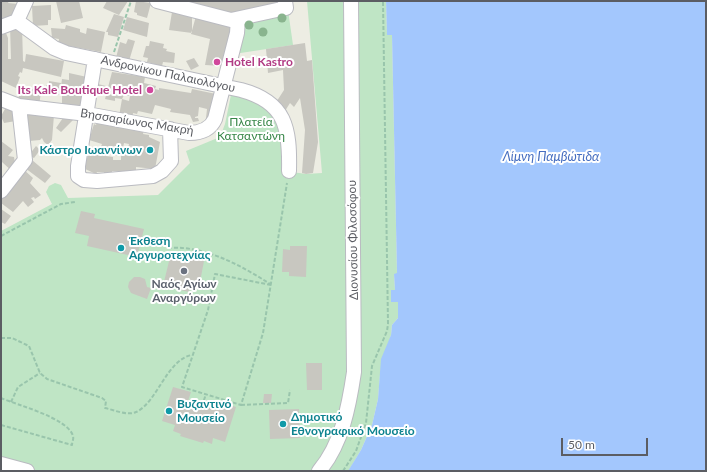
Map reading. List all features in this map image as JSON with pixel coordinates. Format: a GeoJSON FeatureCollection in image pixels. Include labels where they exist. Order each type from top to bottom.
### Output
{"type":"FeatureCollection","features":[{"type":"Feature","properties":{"kind":"street"},"geometry":{"type":"LineString","coordinates":[[1,27],[17,21],[26,1]]}},
{"type":"Feature","properties":{"kind":"street"},"geometry":{"type":"LineString","coordinates":[[156,1],[220,18],[238,19],[286,8],[285,1]]}},
{"type":"Feature","properties":{"kind":"street","name":"Διονυσίου Φιλοσόφου"},"geometry":{"type":"LineString","coordinates":[[319,471],[332,452],[339,437],[350,400],[354,372],[351,1]]}},
{"type":"Feature","properties":{"kind":"street","name":"Βησσαρίωνος Μακρή"},"geometry":{"type":"LineString","coordinates":[[1,99],[20,106],[87,114],[170,130],[194,133],[202,131],[210,126],[215,119],[237,32],[238,19]]}},
{"type":"Feature","properties":{"kind":"street","name":"Ανδρονίκου Παλαιολόγου"},"geometry":{"type":"LineString","coordinates":[[17,21],[58,50],[255,94],[279,111],[288,136],[289,171]]}},
{"type":"Feature","properties":{"kind":"street"},"geometry":{"type":"LineString","coordinates":[[95,59],[78,166],[78,176],[84,180],[123,180],[153,176],[162,171],[171,161],[170,130]]}},
{"type":"Feature","properties":{"kind":"street"},"geometry":{"type":"LineString","coordinates":[[1,191],[25,160],[20,106]]}},
{"type":"Feature","properties":{"kind":"street"},"geometry":{"type":"LineString","coordinates":[[1,464],[27,471]]}},
{"type":"Feature","properties":{"kind":"path"},"geometry":{"type":"LineString","coordinates":[[111,62],[131,1]]}},
{"type":"Feature","properties":{"kind":"path"},"geometry":{"type":"LineString","coordinates":[[343,471],[360,443],[366,423],[370,398],[372,366],[387,331],[383,1]]}},
{"type":"Feature","properties":{"kind":"path"},"geometry":{"type":"LineString","coordinates":[[241,405],[262,340],[289,171]]}},
{"type":"Feature","properties":{"kind":"path"},"geometry":{"type":"LineString","coordinates":[[1,236],[61,204],[74,202]]}},
{"type":"Feature","properties":{"kind":"path"},"geometry":{"type":"LineString","coordinates":[[168,248],[190,248],[215,256],[250,272],[271,285]]}},
{"type":"Feature","properties":{"kind":"path"},"geometry":{"type":"LineString","coordinates":[[271,285],[215,274],[208,310],[182,387],[241,405],[288,403],[290,390]]}},
{"type":"Feature","properties":{"kind":"path"},"geometry":{"type":"LineString","coordinates":[[1,338],[12,338],[29,346],[40,373],[54,382],[102,398],[106,402],[105,408],[129,413],[136,412],[141,409],[176,365],[186,356],[192,355]]}},
{"type":"Feature","properties":{"kind":"path"},"geometry":{"type":"LineString","coordinates":[[11,402],[18,387],[40,373]]}},
{"type":"Feature","properties":{"kind":"path"},"geometry":{"type":"LineString","coordinates":[[202,406],[206,394]]}},
{"type":"Feature","properties":{"kind":"path"},"geometry":{"type":"LineString","coordinates":[[1,398],[49,416],[66,426],[74,437],[72,445],[1,425]]}},
{"type":"Feature","properties":{"kind":"green space","name":"Πλατεία Κατσαντώνη"},"geometry":{"type":"Polygon","coordinates":[[[307,1],[386,1],[387,34],[392,35],[397,274],[394,274],[395,290],[391,290],[391,301],[398,301],[398,318],[392,325],[391,335],[380,375],[378,399],[372,425],[361,450],[349,470],[1,471],[1,231],[52,204],[46,192],[49,186],[55,183],[61,185],[68,198],[158,195],[190,163],[186,151],[220,137],[225,124],[231,95],[253,101],[273,115],[280,128],[285,171],[306,174],[322,173],[307,1]]]}},
{"type":"Feature","properties":{"kind":"green space"},"geometry":{"type":"Polygon","coordinates":[[[288,10],[293,45],[234,54],[241,22],[288,10]]]}},
{"type":"Feature","properties":{"kind":"water","name":"Λίμνη Παμβώτιδα"},"geometry":{"type":"Polygon","coordinates":[[[386,1],[706,1],[706,471],[348,471],[361,450],[372,425],[378,399],[381,359],[391,335],[392,325],[398,318],[398,302],[391,302],[391,290],[395,290],[394,274],[397,273],[392,35],[387,35],[386,1]]]}},
{"type":"Feature","properties":{"kind":"building"},"geometry":{"type":"Polygon","coordinates":[[[1,1],[9,1],[8,3],[19,4],[15,14],[1,22],[1,1]]]}},
{"type":"Feature","properties":{"kind":"building"},"geometry":{"type":"Polygon","coordinates":[[[56,1],[79,1],[83,18],[61,23],[56,1]]]}},
{"type":"Feature","properties":{"kind":"building"},"geometry":{"type":"Polygon","coordinates":[[[107,1],[128,1],[119,15],[103,8],[107,1]]]}},
{"type":"Feature","properties":{"kind":"building"},"geometry":{"type":"Polygon","coordinates":[[[136,1],[151,3],[147,18],[137,15],[137,13],[134,12],[136,1]]]}},
{"type":"Feature","properties":{"kind":"building"},"geometry":{"type":"Polygon","coordinates":[[[188,1],[285,1],[229,14],[229,12],[218,16],[205,7],[188,1]]]}},
{"type":"Feature","properties":{"kind":"building"},"geometry":{"type":"Polygon","coordinates":[[[51,5],[51,20],[48,20],[48,25],[33,26],[32,6],[51,5]]]}},
{"type":"Feature","properties":{"kind":"building"},"geometry":{"type":"Polygon","coordinates":[[[172,12],[192,16],[192,33],[169,30],[172,12]]]}},
{"type":"Feature","properties":{"kind":"building"},"geometry":{"type":"Polygon","coordinates":[[[114,14],[124,17],[118,37],[108,35],[108,32],[106,32],[114,14]]]}},
{"type":"Feature","properties":{"kind":"building"},"geometry":{"type":"Polygon","coordinates":[[[196,16],[232,25],[223,66],[205,65],[210,39],[191,34],[196,16]]]}},
{"type":"Feature","properties":{"kind":"building"},"geometry":{"type":"Polygon","coordinates":[[[127,17],[149,23],[147,37],[123,30],[127,17]]]}},
{"type":"Feature","properties":{"kind":"building"},"geometry":{"type":"Polygon","coordinates":[[[66,25],[80,29],[80,32],[86,34],[87,28],[105,32],[101,52],[58,44],[59,39],[52,38],[51,28],[65,29],[66,25]]]}},
{"type":"Feature","properties":{"kind":"building"},"geometry":{"type":"Polygon","coordinates":[[[10,26],[22,26],[23,61],[25,62],[26,54],[64,61],[61,77],[23,68],[22,73],[20,72],[18,76],[20,77],[16,88],[1,81],[1,29],[4,28],[8,38],[8,59],[11,59],[10,26]]]}},
{"type":"Feature","properties":{"kind":"building"},"geometry":{"type":"Polygon","coordinates":[[[128,39],[135,41],[129,61],[116,58],[120,42],[126,44],[128,39]]]}},
{"type":"Feature","properties":{"kind":"building"},"geometry":{"type":"Polygon","coordinates":[[[150,41],[164,44],[163,48],[167,49],[166,51],[175,53],[174,63],[163,62],[162,66],[147,62],[148,58],[143,57],[146,46],[149,46],[150,41]]]}},
{"type":"Feature","properties":{"kind":"building"},"geometry":{"type":"Polygon","coordinates":[[[305,43],[307,61],[312,60],[318,142],[313,173],[306,174],[302,173],[305,130],[300,98],[294,107],[290,103],[285,111],[275,104],[284,90],[283,70],[268,73],[266,49],[305,43]]]}},
{"type":"Feature","properties":{"kind":"building"},"geometry":{"type":"Polygon","coordinates":[[[194,58],[199,66],[191,70],[186,61],[194,58]]]}},
{"type":"Feature","properties":{"kind":"building"},"geometry":{"type":"Polygon","coordinates":[[[112,72],[145,77],[144,83],[156,86],[155,89],[159,90],[159,88],[191,93],[192,89],[216,94],[209,119],[206,118],[207,109],[199,107],[198,116],[195,118],[198,118],[199,121],[193,122],[190,115],[170,112],[171,109],[155,105],[152,114],[138,111],[137,114],[133,113],[132,119],[119,116],[122,99],[115,98],[115,101],[105,99],[112,72]],[[124,95],[122,99],[129,101],[130,96],[124,95]]]}},
{"type":"Feature","properties":{"kind":"building"},"geometry":{"type":"Polygon","coordinates":[[[69,73],[87,77],[85,91],[63,89],[62,93],[86,94],[86,106],[62,105],[62,95],[46,94],[46,85],[49,85],[49,81],[61,83],[61,86],[62,79],[69,80],[69,73]]]}},
{"type":"Feature","properties":{"kind":"building"},"geometry":{"type":"Polygon","coordinates":[[[98,84],[106,86],[104,92],[97,91],[98,84]]]}},
{"type":"Feature","properties":{"kind":"building"},"geometry":{"type":"Polygon","coordinates":[[[23,86],[41,91],[39,107],[17,101],[23,86]]]}},
{"type":"Feature","properties":{"kind":"building"},"geometry":{"type":"Polygon","coordinates":[[[13,107],[16,121],[4,123],[1,116],[5,109],[13,107]]]}},
{"type":"Feature","properties":{"kind":"building"},"geometry":{"type":"Polygon","coordinates":[[[27,109],[54,115],[52,140],[48,145],[42,138],[40,140],[29,141],[27,109]]]}},
{"type":"Feature","properties":{"kind":"building"},"geometry":{"type":"Polygon","coordinates":[[[65,115],[75,118],[61,132],[56,128],[65,115]]]}},
{"type":"Feature","properties":{"kind":"building"},"geometry":{"type":"Polygon","coordinates":[[[97,122],[112,126],[144,130],[143,134],[149,135],[149,137],[160,142],[155,169],[136,167],[136,171],[118,173],[119,171],[112,171],[112,173],[104,174],[104,172],[97,172],[96,174],[83,168],[90,151],[98,155],[102,144],[89,140],[94,124],[96,125],[97,122]],[[124,143],[122,152],[127,153],[129,144],[124,143]],[[108,149],[106,156],[113,157],[113,160],[121,160],[121,156],[113,155],[114,151],[108,149]]]}},
{"type":"Feature","properties":{"kind":"building"},"geometry":{"type":"Polygon","coordinates":[[[1,141],[13,150],[8,156],[14,157],[16,169],[14,173],[2,162],[1,163],[1,141]]]}},
{"type":"Feature","properties":{"kind":"building"},"geometry":{"type":"Polygon","coordinates":[[[36,146],[40,150],[34,158],[29,155],[36,146]]]}},
{"type":"Feature","properties":{"kind":"building"},"geometry":{"type":"Polygon","coordinates":[[[32,160],[51,176],[45,183],[25,168],[32,160]]]}},
{"type":"Feature","properties":{"kind":"building"},"geometry":{"type":"Polygon","coordinates":[[[23,169],[33,178],[30,183],[41,195],[35,199],[34,197],[31,198],[34,202],[28,207],[23,201],[13,212],[1,203],[1,196],[23,169]]]}},
{"type":"Feature","properties":{"kind":"building"},"geometry":{"type":"Polygon","coordinates":[[[1,209],[11,216],[5,224],[1,222],[1,209]]]}},
{"type":"Feature","properties":{"kind":"building"},"geometry":{"type":"Polygon","coordinates":[[[81,211],[95,214],[94,218],[144,229],[137,257],[87,246],[89,236],[75,233],[81,211]]]}},
{"type":"Feature","properties":{"kind":"building"},"geometry":{"type":"Polygon","coordinates":[[[290,246],[307,246],[306,277],[289,276],[289,272],[282,272],[283,249],[290,250],[290,246]]]}},
{"type":"Feature","properties":{"kind":"building","name":"Ναός Αγίων Αναργύρων"},"geometry":{"type":"Polygon","coordinates":[[[171,253],[204,261],[200,282],[191,280],[189,292],[163,286],[171,253]]]}},
{"type":"Feature","properties":{"kind":"building"},"geometry":{"type":"Polygon","coordinates":[[[134,277],[145,279],[147,287],[151,288],[147,299],[131,293],[128,287],[129,282],[134,277]]]}},
{"type":"Feature","properties":{"kind":"building"},"geometry":{"type":"Polygon","coordinates":[[[306,363],[322,363],[322,390],[307,390],[306,363]]]}},
{"type":"Feature","properties":{"kind":"building"},"geometry":{"type":"Polygon","coordinates":[[[173,387],[191,392],[188,401],[217,410],[219,401],[236,407],[225,442],[213,438],[212,444],[204,441],[203,443],[180,436],[181,434],[173,431],[175,425],[162,421],[173,387]]]}},
{"type":"Feature","properties":{"kind":"building"},"geometry":{"type":"Polygon","coordinates":[[[264,394],[272,394],[271,403],[263,403],[264,394]]]}},
{"type":"Feature","properties":{"kind":"building"},"geometry":{"type":"Polygon","coordinates":[[[299,409],[300,438],[270,439],[269,410],[299,409]]]}},
{"type":"Feature","properties":{"kind":"place","name":"Hotel Kastro"},"geometry":{"type":"Point","coordinates":[217,62]}},
{"type":"Feature","properties":{"kind":"place","name":"Its Kale Boutique Hotel"},"geometry":{"type":"Point","coordinates":[150,90]}},
{"type":"Feature","properties":{"kind":"place","name":"Κάστρο Ιωαννίνων"},"geometry":{"type":"Point","coordinates":[150,150]}},
{"type":"Feature","properties":{"kind":"place","name":"Έκθεση Αργυροτεχνίας"},"geometry":{"type":"Point","coordinates":[121,248]}},
{"type":"Feature","properties":{"kind":"place","name":"Ναός Αγίων Αναργύρων"},"geometry":{"type":"Point","coordinates":[184,271]}},
{"type":"Feature","properties":{"kind":"place","name":"Βυζαντινό Μουσείο"},"geometry":{"type":"Point","coordinates":[169,411]}},
{"type":"Feature","properties":{"kind":"place","name":"Δημοτικό Εθνογραφικό Μουσείο"},"geometry":{"type":"Point","coordinates":[283,424]}}]}
